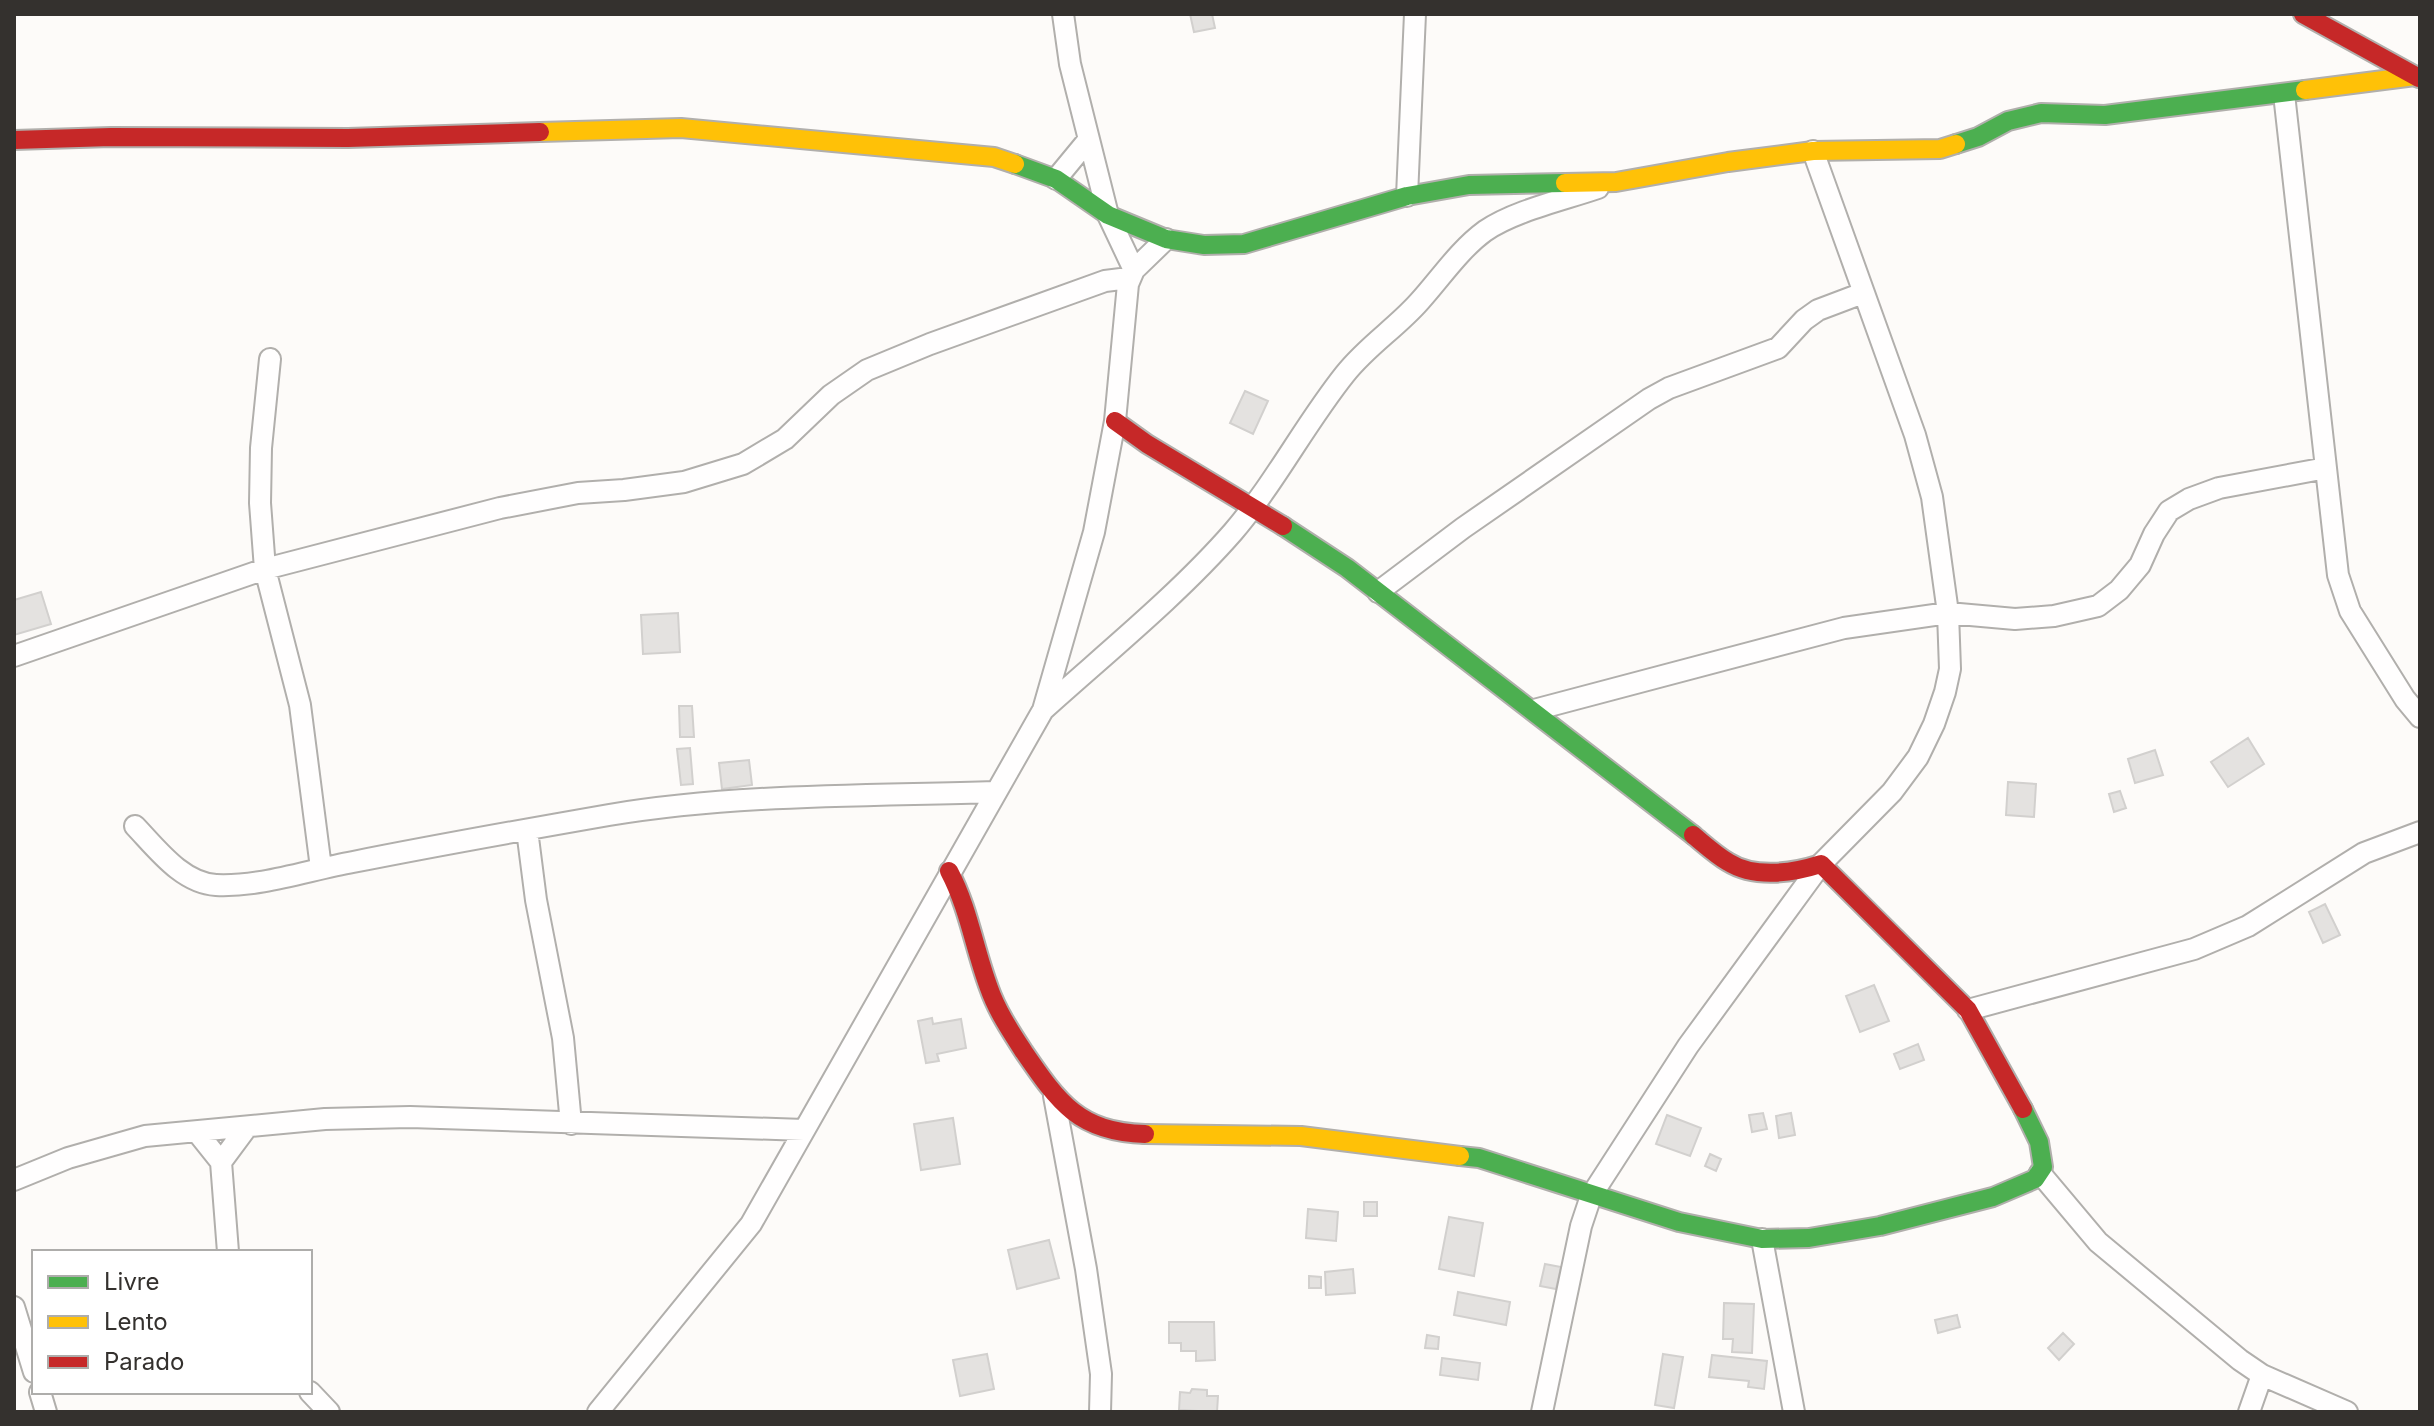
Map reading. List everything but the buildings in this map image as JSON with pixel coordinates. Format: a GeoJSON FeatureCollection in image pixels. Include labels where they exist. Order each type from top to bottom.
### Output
{"type":"FeatureCollection","features":[{"type":"Feature","properties":{"kind":"street"},"geometry":{"type":"LineString","coordinates":[[598,1412],[751,1224],[774,1189],[949,871],[1043,710],[1094,532],[1115,421],[1131,277],[1108,215],[1070,64],[1063,14]]}},
{"type":"Feature","properties":{"kind":"street"},"geometry":{"type":"LineString","coordinates":[[1407,196],[1415,14]]}},
{"type":"Feature","properties":{"kind":"street"},"geometry":{"type":"LineString","coordinates":[[2303,14],[2418,71]]}},
{"type":"Feature","properties":{"kind":"street"},"geometry":{"type":"LineString","coordinates":[[14,140],[111,137],[348,138],[681,128],[994,157],[1056,179],[1108,215],[1166,239],[1204,245],[1244,244],[1407,196],[1469,185],[1616,182],[1813,151],[1940,149],[1978,137],[2008,121],[2041,113],[2105,115],[2284,94],[2418,71]]}},
{"type":"Feature","properties":{"kind":"street"},"geometry":{"type":"LineString","coordinates":[[2284,94],[2338,575],[2350,611],[2405,699],[2420,717]]}},
{"type":"Feature","properties":{"kind":"street"},"geometry":{"type":"LineString","coordinates":[[1056,179],[1089,139]]}},
{"type":"Feature","properties":{"kind":"street"},"geometry":{"type":"LineString","coordinates":[[1542,1412],[1581,1226],[1591,1196],[1688,1046],[1821,864],[1892,792],[1918,757],[1934,724],[1950,669],[1948,613],[1932,497],[1915,435],[1813,151]]}},
{"type":"Feature","properties":{"kind":"street"},"geometry":{"type":"LineString","coordinates":[[1043,710],[1232,534],[1345,375],[1370,345],[1409,313],[1469,244],[1488,229],[1513,218],[1616,182]]}},
{"type":"Feature","properties":{"kind":"street"},"geometry":{"type":"LineString","coordinates":[[14,656],[265,569],[500,508],[578,493],[684,482],[743,464],[785,439],[831,395],[867,370],[1105,281],[1131,277],[1166,239]]}},
{"type":"Feature","properties":{"kind":"street"},"geometry":{"type":"LineString","coordinates":[[1378,592],[1463,528],[1649,399],[1669,388],[1778,348],[1818,310],[1863,293]]}},
{"type":"Feature","properties":{"kind":"street"},"geometry":{"type":"LineString","coordinates":[[270,359],[261,448],[260,503],[265,569],[300,705],[321,868]]}},
{"type":"Feature","properties":{"kind":"street"},"geometry":{"type":"LineString","coordinates":[[1115,421],[1147,444],[1253,507],[1378,592],[1730,864],[1754,872],[1779,874],[1796,873],[1821,864]]}},
{"type":"Feature","properties":{"kind":"street"},"geometry":{"type":"LineString","coordinates":[[1534,710],[1844,628],[1948,613],[2015,619],[2054,616],[2098,606],[2119,590],[2140,565],[2169,511],[2189,499],[2219,488],[2326,468]]}},
{"type":"Feature","properties":{"kind":"street"},"geometry":{"type":"LineString","coordinates":[[135,826],[173,865],[196,881],[255,883],[612,815],[726,801],[994,792]]}},
{"type":"Feature","properties":{"kind":"street"},"geometry":{"type":"LineString","coordinates":[[527,830],[536,900],[563,1038],[571,1124]]}},
{"type":"Feature","properties":{"kind":"street"},"geometry":{"type":"LineString","coordinates":[[1968,1010],[2194,949],[2248,926],[2364,853],[2420,832]]}},
{"type":"Feature","properties":{"kind":"street"},"geometry":{"type":"LineString","coordinates":[[949,871],[969,915],[989,989],[1008,1028],[1054,1096],[1077,1115],[1117,1133],[1301,1136],[1479,1158],[1679,1222],[1762,1239],[1809,1238],[1880,1226],[1993,1197],[2035,1179],[2040,1173],[2043,1159],[2039,1142],[1968,1010],[1821,864]]}},
{"type":"Feature","properties":{"kind":"street"},"geometry":{"type":"LineString","coordinates":[[1054,1096],[1088,1284],[1101,1374],[1100,1412]]}},
{"type":"Feature","properties":{"kind":"street"},"geometry":{"type":"LineString","coordinates":[[14,1180],[68,1158],[145,1136],[325,1119],[410,1117],[804,1130]]}},
{"type":"Feature","properties":{"kind":"street"},"geometry":{"type":"LineString","coordinates":[[1063,1144],[1093,1124]]}},
{"type":"Feature","properties":{"kind":"street"},"geometry":{"type":"LineString","coordinates":[[221,1162],[247,1127]]}},
{"type":"Feature","properties":{"kind":"street"},"geometry":{"type":"LineString","coordinates":[[197,1132],[221,1162],[228,1250]]}},
{"type":"Feature","properties":{"kind":"street"},"geometry":{"type":"LineString","coordinates":[[2040,1173],[2098,1242],[2240,1360],[2262,1375],[2347,1412]]}},
{"type":"Feature","properties":{"kind":"street"},"geometry":{"type":"LineString","coordinates":[[1762,1239],[1794,1412]]}},
{"type":"Feature","properties":{"kind":"street"},"geometry":{"type":"LineString","coordinates":[[14,1307],[32,1366]]}},
{"type":"Feature","properties":{"kind":"street"},"geometry":{"type":"LineString","coordinates":[[2249,1412],[2262,1375]]}},
{"type":"Feature","properties":{"kind":"street"},"geometry":{"type":"LineString","coordinates":[[312,1394],[329,1412]]}},
{"type":"Feature","properties":{"kind":"traffic: fast"},"geometry":{"type":"LineString","coordinates":[[1956,144],[1978,137],[2008,121],[2041,113],[2105,115],[2305,90]]}},
{"type":"Feature","properties":{"kind":"traffic: fast"},"geometry":{"type":"LineString","coordinates":[[1015,164],[1056,179],[1108,215],[1166,239],[1204,245],[1244,244],[1407,196],[1469,185],[1565,183]]}},
{"type":"Feature","properties":{"kind":"traffic: fast"},"geometry":{"type":"LineString","coordinates":[[1283,526],[1347,568],[1693,835]]}},
{"type":"Feature","properties":{"kind":"traffic: fast"},"geometry":{"type":"LineString","coordinates":[[1460,1156],[1479,1158],[1679,1222],[1762,1239],[1809,1238],[1880,1226],[1993,1197],[2035,1179],[2043,1167],[2039,1142],[2023,1109]]}},
{"type":"Feature","properties":{"kind":"traffic: slow"},"geometry":{"type":"LineString","coordinates":[[2305,90],[2415,76]]}},
{"type":"Feature","properties":{"kind":"traffic: slow"},"geometry":{"type":"LineString","coordinates":[[540,132],[681,128],[994,157],[1015,164]]}},
{"type":"Feature","properties":{"kind":"traffic: slow"},"geometry":{"type":"LineString","coordinates":[[1565,183],[1616,182],[1813,151],[1940,149],[1956,144]]}},
{"type":"Feature","properties":{"kind":"traffic: slow"},"geometry":{"type":"LineString","coordinates":[[1145,1134],[1301,1136],[1460,1156]]}},
{"type":"Feature","properties":{"kind":"traffic: jam"},"geometry":{"type":"LineString","coordinates":[[2303,14],[2419,78]]}},
{"type":"Feature","properties":{"kind":"traffic: jam"},"geometry":{"type":"LineString","coordinates":[[14,140],[111,137],[348,138],[540,132]]}},
{"type":"Feature","properties":{"kind":"traffic: jam"},"geometry":{"type":"LineString","coordinates":[[1115,421],[1147,444],[1283,526]]}},
{"type":"Feature","properties":{"kind":"traffic: jam"},"geometry":{"type":"LineString","coordinates":[[1693,835],[1724,859],[1750,871],[1786,872],[1821,864],[1968,1010],[2023,1109]]}},
{"type":"Feature","properties":{"kind":"traffic: jam"},"geometry":{"type":"LineString","coordinates":[[949,871],[962,900],[996,1005],[1048,1086],[1060,1100],[1087,1121],[1103,1128],[1145,1134]]}}]}
